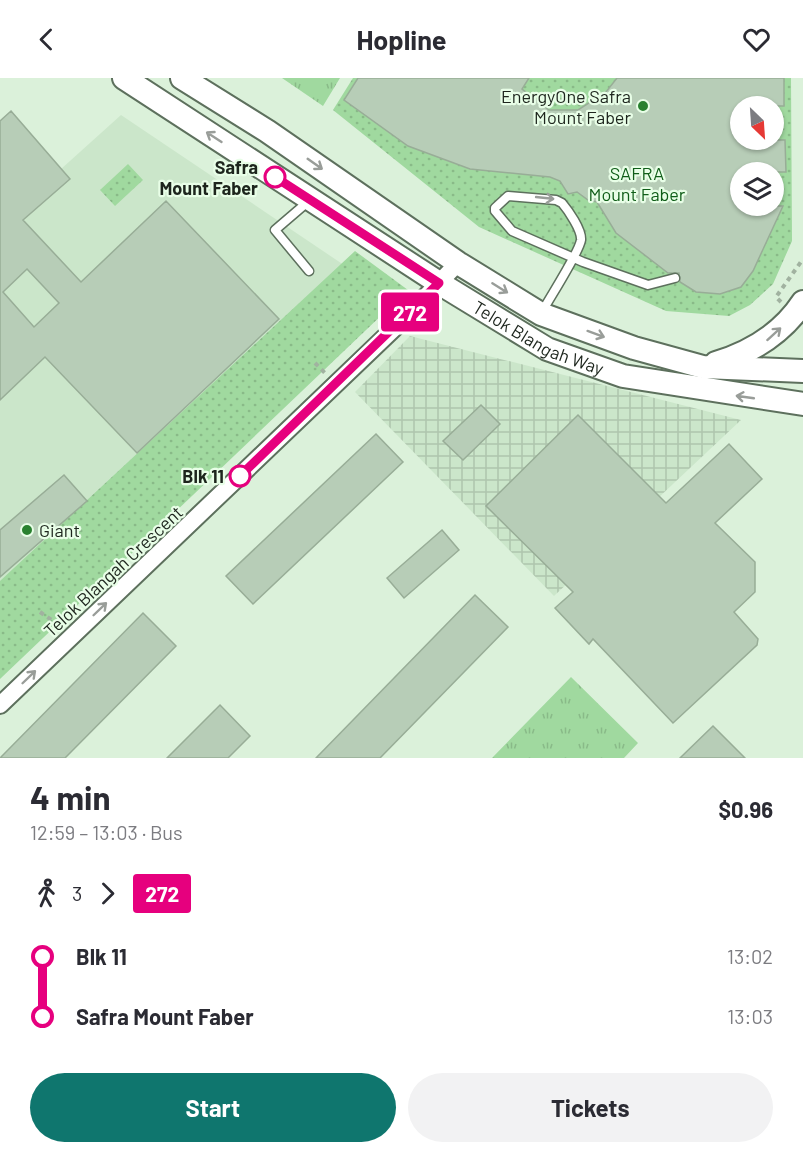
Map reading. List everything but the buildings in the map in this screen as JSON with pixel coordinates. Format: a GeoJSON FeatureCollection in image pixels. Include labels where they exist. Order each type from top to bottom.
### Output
{"type":"FeatureCollection","features":[{"type":"Feature","properties":{"kind":"main road","name":"Telok Blangah Way"},"geometry":{"type":"LineString","coordinates":[[124,78],[439,283],[547,349],[623,376],[803,404]]}},
{"type":"Feature","properties":{"kind":"main road","name":"Telok Blangah Way"},"geometry":{"type":"LineString","coordinates":[[182,78],[267,131],[458,263],[541,314],[634,348],[703,367],[803,371]]}},
{"type":"Feature","properties":{"kind":"main road"},"geometry":{"type":"LineString","coordinates":[[703,367],[735,357],[764,343],[794,316],[795,305]]}},
{"type":"Feature","properties":{"kind":"street","name":"Telok Blangah Crescent"},"geometry":{"type":"LineString","coordinates":[[0,705],[458,263]]}},
{"type":"Feature","properties":{"kind":"lane"},"geometry":{"type":"LineString","coordinates":[[541,314],[572,257],[581,239],[562,203],[556,200],[512,195],[504,197],[495,208],[497,216],[512,231],[572,257],[648,285],[675,278]]}},
{"type":"Feature","properties":{"kind":"lane"},"geometry":{"type":"LineString","coordinates":[[309,271],[275,230],[310,199]]}},
{"type":"Feature","properties":{"kind":"path"},"geometry":{"type":"LineString","coordinates":[[795,305],[776,297],[803,259]]}},
{"type":"Feature","properties":{"kind":"path"},"geometry":{"type":"LineString","coordinates":[[315,363],[321,369]]}},
{"type":"Feature","properties":{"kind":"path"},"geometry":{"type":"LineString","coordinates":[[40,612],[56,622]]}},
{"type":"Feature","properties":{"kind":"shaded area"},"geometry":{"type":"Polygon","coordinates":[[[121,115],[384,292],[0,658],[0,224],[121,115]]]}},
{"type":"Feature","properties":{"kind":"shaded area"},"geometry":{"type":"Polygon","coordinates":[[[410,336],[741,420],[554,596],[355,392],[410,336]]]}},
{"type":"Feature","properties":{"kind":"green space"},"geometry":{"type":"Polygon","coordinates":[[[282,78],[340,78],[323,106],[282,78]]]}},
{"type":"Feature","properties":{"kind":"green space","name":"SAFRA Mount Faber"},"geometry":{"type":"Polygon","coordinates":[[[353,78],[791,78],[792,241],[773,284],[750,305],[729,316],[666,311],[479,227],[333,110],[353,78]]]}},
{"type":"Feature","properties":{"kind":"green space"},"geometry":{"type":"Polygon","coordinates":[[[128,164],[143,180],[115,206],[100,190],[128,164]]]}},
{"type":"Feature","properties":{"kind":"green space"},"geometry":{"type":"Polygon","coordinates":[[[355,251],[408,290],[0,679],[0,581],[355,251]]]}},
{"type":"Feature","properties":{"kind":"green space"},"geometry":{"type":"Polygon","coordinates":[[[571,677],[638,743],[624,758],[492,758],[571,677]]]}},
{"type":"Feature","properties":{"kind":"bus line","name":"272"},"geometry":{"type":"LineString","coordinates":[[240,476],[439,283],[275,177]]}},
{"type":"Feature","properties":{"kind":"place","name":"EnergyOne Safra Mount Faber"},"geometry":{"type":"Point","coordinates":[643,106]}},
{"type":"Feature","properties":{"kind":"place","name":"Safra Mount Faber"},"geometry":{"type":"Point","coordinates":[275,177]}},
{"type":"Feature","properties":{"kind":"place","name":"Blk 11"},"geometry":{"type":"Point","coordinates":[240,476]}},
{"type":"Feature","properties":{"kind":"place","name":"Giant"},"geometry":{"type":"Point","coordinates":[27,530]}}]}
